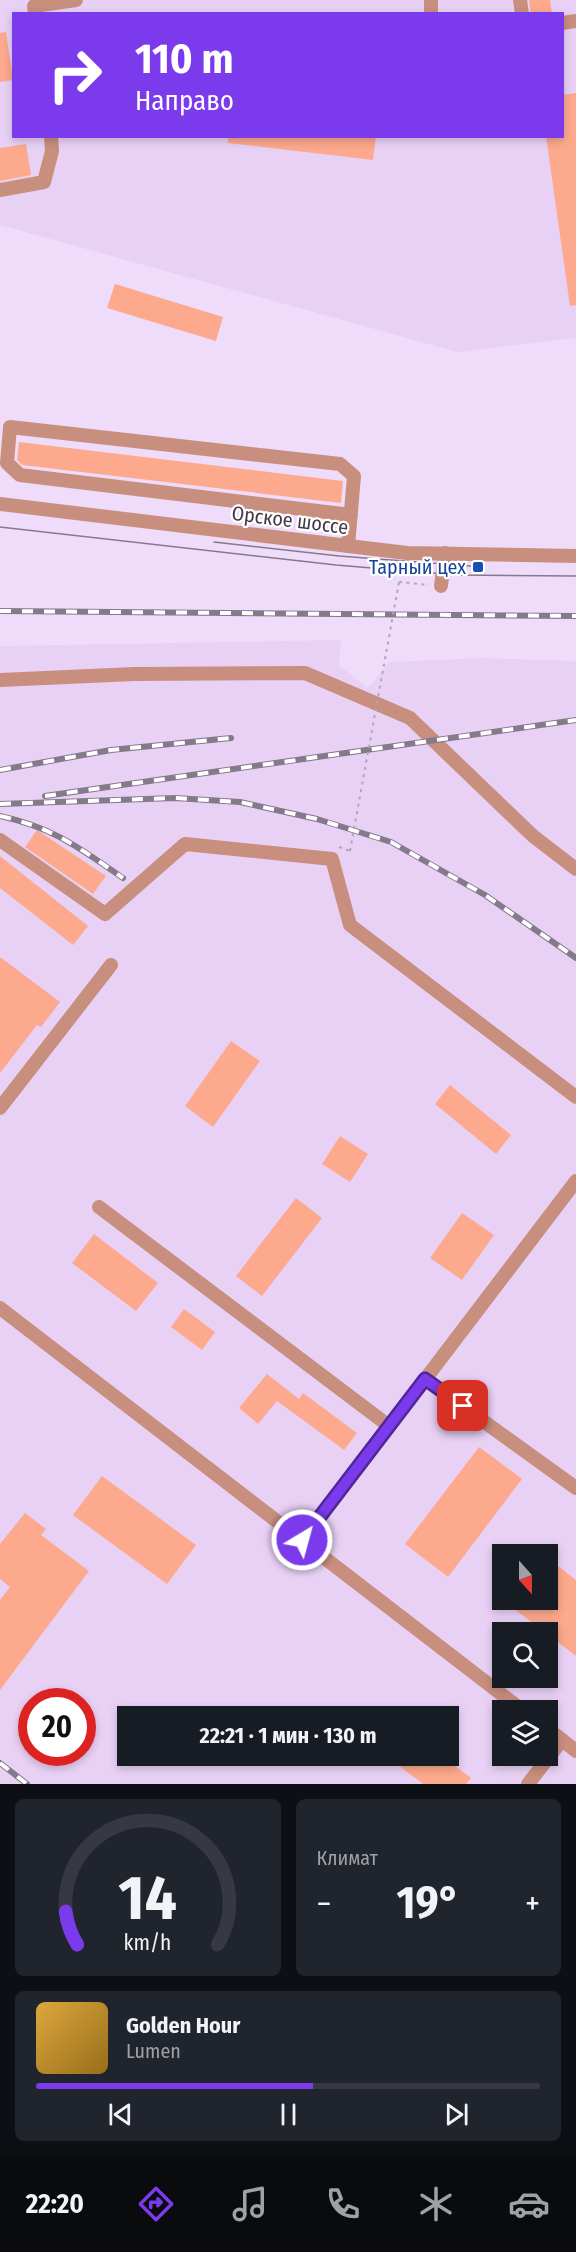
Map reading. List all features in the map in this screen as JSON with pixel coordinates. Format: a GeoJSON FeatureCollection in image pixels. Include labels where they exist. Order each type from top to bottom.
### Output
{"type":"FeatureCollection","features":[{"type":"Feature","properties":{"kind":"street"},"geometry":{"type":"LineString","coordinates":[[35,12],[34,6],[76,0]]}},
{"type":"Feature","properties":{"kind":"street"},"geometry":{"type":"LineString","coordinates":[[0,190],[44,182],[52,151],[51,138]]}},
{"type":"Feature","properties":{"kind":"street"},"geometry":{"type":"LineString","coordinates":[[348,546],[351,514],[354,476],[340,464],[10,427],[7,463],[20,475],[351,514]]}},
{"type":"Feature","properties":{"kind":"street","name":"Орское шоссе"},"geometry":{"type":"LineString","coordinates":[[0,504],[407,553],[576,556]]}},
{"type":"Feature","properties":{"kind":"street"},"geometry":{"type":"LineString","coordinates":[[441,586],[445,554]]}},
{"type":"Feature","properties":{"kind":"street"},"geometry":{"type":"LineString","coordinates":[[0,680],[135,674],[305,673],[410,718],[533,836],[576,869]]}},
{"type":"Feature","properties":{"kind":"street"},"geometry":{"type":"LineString","coordinates":[[0,840],[105,914],[185,844],[332,860],[350,925],[576,1097]]}},
{"type":"Feature","properties":{"kind":"street"},"geometry":{"type":"LineString","coordinates":[[0,1108],[111,965]]}},
{"type":"Feature","properties":{"kind":"street"},"geometry":{"type":"LineString","coordinates":[[302,1540],[576,1181]]}},
{"type":"Feature","properties":{"kind":"street"},"geometry":{"type":"LineString","coordinates":[[99,1207],[389,1426]]}},
{"type":"Feature","properties":{"kind":"street"},"geometry":{"type":"LineString","coordinates":[[0,1308],[509,1700]]}},
{"type":"Feature","properties":{"kind":"street"},"geometry":{"type":"LineString","coordinates":[[425,1379],[576,1488]]}},
{"type":"Feature","properties":{"kind":"street"},"geometry":{"type":"LineString","coordinates":[[558,1737],[576,1751]]}},
{"type":"Feature","properties":{"kind":"street"},"geometry":{"type":"LineString","coordinates":[[528,1784],[562,1740]]}},
{"type":"Feature","properties":{"kind":"path"},"geometry":{"type":"LineString","coordinates":[[350,850],[399,582],[441,586]]}},
{"type":"Feature","properties":{"kind":"shaded area"},"geometry":{"type":"Polygon","coordinates":[[[0,0],[576,0],[576,338],[457,352],[0,225],[0,0]]]}},
{"type":"Feature","properties":{"kind":"shaded area"},"geometry":{"type":"Polygon","coordinates":[[[341,640],[339,665],[368,688],[389,662],[481,658],[576,661],[576,1784],[0,1784],[0,646],[341,640]]]}},
{"type":"Feature","properties":{"kind":"building"},"geometry":{"type":"Polygon","coordinates":[[[529,0],[550,0],[552,12],[531,12],[529,0]]]}},
{"type":"Feature","properties":{"kind":"building"},"geometry":{"type":"Polygon","coordinates":[[[6,32],[12,80],[0,82],[0,33],[6,32]]]}},
{"type":"Feature","properties":{"kind":"building"},"geometry":{"type":"Polygon","coordinates":[[[576,93],[576,305],[570,306],[546,138],[564,138],[564,95],[576,93]]]}},
{"type":"Feature","properties":{"kind":"building"},"geometry":{"type":"Polygon","coordinates":[[[228,138],[376,138],[373,160],[228,143],[228,138]]]}},
{"type":"Feature","properties":{"kind":"building"},"geometry":{"type":"Polygon","coordinates":[[[26,144],[31,175],[0,181],[0,148],[26,144]]]}},
{"type":"Feature","properties":{"kind":"building"},"geometry":{"type":"Polygon","coordinates":[[[115,284],[223,317],[216,341],[107,308],[115,284]]]}},
{"type":"Feature","properties":{"kind":"building"},"geometry":{"type":"Polygon","coordinates":[[[19,442],[343,481],[341,503],[22,465],[17,460],[19,442]]]}},
{"type":"Feature","properties":{"kind":"building"},"geometry":{"type":"Polygon","coordinates":[[[37,830],[106,876],[93,894],[25,847],[37,830]]]}},
{"type":"Feature","properties":{"kind":"building"},"geometry":{"type":"Polygon","coordinates":[[[0,856],[88,926],[73,945],[0,888],[0,856]]]}},
{"type":"Feature","properties":{"kind":"building"},"geometry":{"type":"Polygon","coordinates":[[[0,957],[60,1002],[41,1027],[37,1025],[0,1073],[0,957]]]}},
{"type":"Feature","properties":{"kind":"building"},"geometry":{"type":"Polygon","coordinates":[[[231,1041],[260,1061],[213,1127],[185,1106],[231,1041]]]}},
{"type":"Feature","properties":{"kind":"building"},"geometry":{"type":"Polygon","coordinates":[[[450,1085],[511,1135],[496,1154],[435,1104],[450,1085]]]}},
{"type":"Feature","properties":{"kind":"building"},"geometry":{"type":"Polygon","coordinates":[[[340,1136],[368,1154],[350,1182],[322,1164],[340,1136]]]}},
{"type":"Feature","properties":{"kind":"building"},"geometry":{"type":"Polygon","coordinates":[[[296,1198],[322,1218],[262,1296],[236,1276],[296,1198]]]}},
{"type":"Feature","properties":{"kind":"building"},"geometry":{"type":"Polygon","coordinates":[[[462,1213],[494,1235],[462,1280],[430,1258],[462,1213]]]}},
{"type":"Feature","properties":{"kind":"building"},"geometry":{"type":"Polygon","coordinates":[[[94,1234],[158,1283],[136,1311],[72,1263],[94,1234]]]}},
{"type":"Feature","properties":{"kind":"building"},"geometry":{"type":"Polygon","coordinates":[[[184,1309],[215,1332],[202,1350],[171,1327],[184,1309]]]}},
{"type":"Feature","properties":{"kind":"building"},"geometry":{"type":"Polygon","coordinates":[[[267,1374],[299,1399],[303,1393],[357,1433],[344,1450],[277,1401],[258,1424],[239,1408],[267,1374]]]}},
{"type":"Feature","properties":{"kind":"building"},"geometry":{"type":"Polygon","coordinates":[[[479,1447],[522,1479],[448,1577],[405,1544],[479,1447]]]}},
{"type":"Feature","properties":{"kind":"building"},"geometry":{"type":"Polygon","coordinates":[[[102,1476],[196,1545],[167,1584],[73,1515],[102,1476]]]}},
{"type":"Feature","properties":{"kind":"building"},"geometry":{"type":"Polygon","coordinates":[[[25,1513],[46,1529],[41,1535],[89,1571],[0,1690],[0,1600],[10,1587],[0,1579],[0,1544],[25,1513]]]}},
{"type":"Feature","properties":{"kind":"building"},"geometry":{"type":"Polygon","coordinates":[[[558,1566],[576,1580],[576,1656],[558,1642],[558,1622],[531,1622],[515,1610],[558,1610],[558,1566]]]}},
{"type":"Feature","properties":{"kind":"building"},"geometry":{"type":"Polygon","coordinates":[[[399,1766],[455,1766],[471,1778],[466,1784],[423,1784],[399,1766]]]}},
{"type":"Feature","properties":{"kind":"tram line"},"geometry":{"type":"LineString","coordinates":[[0,527],[336,565],[456,575],[576,576]]}},
{"type":"Feature","properties":{"kind":"tram line"},"geometry":{"type":"LineString","coordinates":[[214,542],[339,556],[483,567]]}},
{"type":"Feature","properties":{"kind":"railway"},"geometry":{"type":"LineString","coordinates":[[0,611],[576,616]]}},
{"type":"Feature","properties":{"kind":"railway"},"geometry":{"type":"LineString","coordinates":[[45,796],[576,720]]}},
{"type":"Feature","properties":{"kind":"railway"},"geometry":{"type":"LineString","coordinates":[[0,770],[111,750],[231,738]]}},
{"type":"Feature","properties":{"kind":"railway"},"geometry":{"type":"LineString","coordinates":[[0,804],[175,798],[240,802],[317,819],[391,842],[485,895],[576,958]]}},
{"type":"Feature","properties":{"kind":"railway"},"geometry":{"type":"LineString","coordinates":[[0,816],[36,826],[65,840],[123,878]]}},
{"type":"Feature","properties":{"kind":"railway"},"geometry":{"type":"LineString","coordinates":[[0,1763],[27,1784]]}},
{"type":"Feature","properties":{"kind":"place","name":"Тарный цех"},"geometry":{"type":"Point","coordinates":[478,567]}},
{"type":"Feature","properties":{"kind":"route"},"geometry":{"type":"LineString","coordinates":[[302,1540],[425,1379],[463,1406]]}}]}
